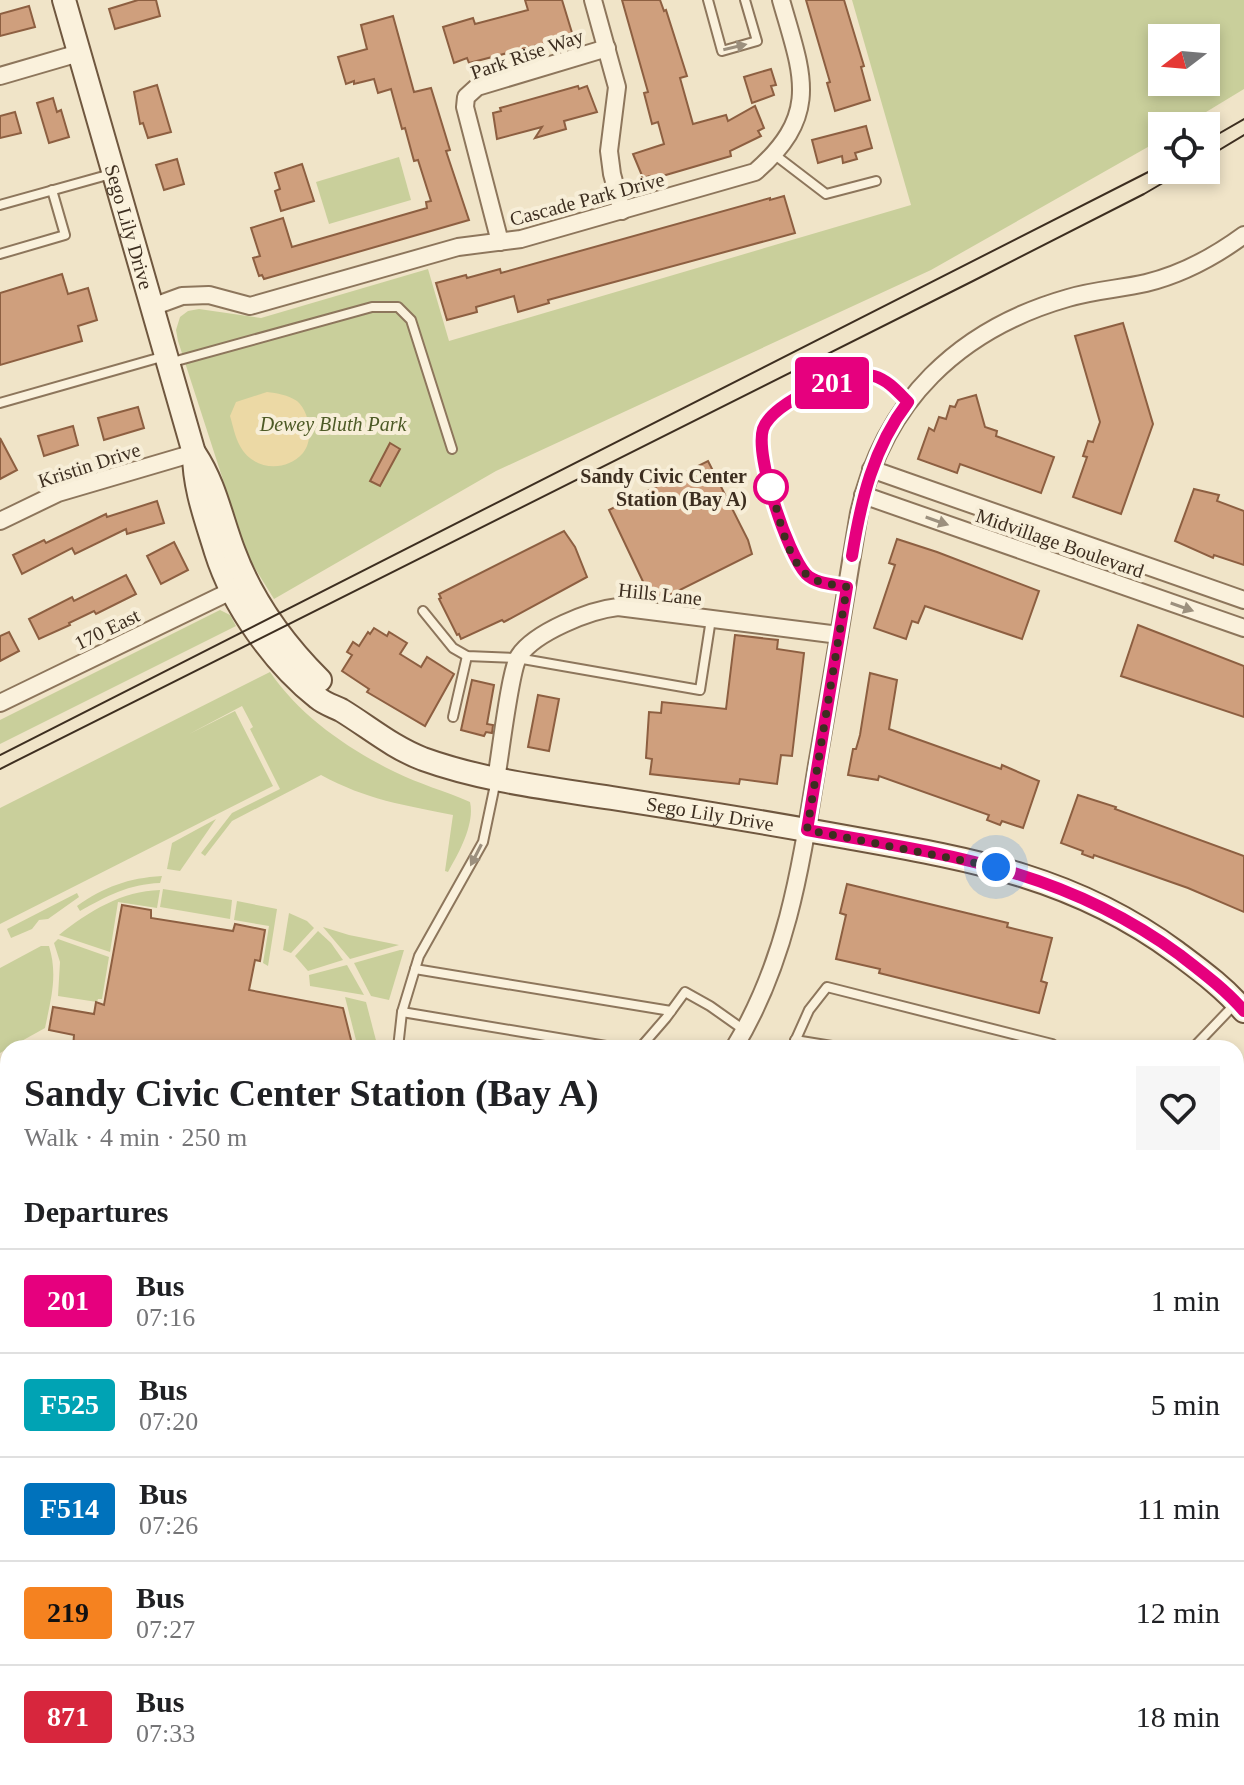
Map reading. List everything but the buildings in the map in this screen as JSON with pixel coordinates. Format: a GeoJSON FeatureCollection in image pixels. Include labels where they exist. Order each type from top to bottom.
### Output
{"type":"FeatureCollection","features":[{"type":"Feature","properties":{"kind":"main road","name":"Sego Lily Drive"},"geometry":{"type":"LineString","coordinates":[[64,0],[194,453],[194,481],[224,575],[231,591],[272,651],[320,700],[402,750],[461,771],[959,858],[1057,886],[1103,906],[1155,937],[1242,1002]]}},
{"type":"Feature","properties":{"kind":"main road","name":"Sego Lily Drive"},"geometry":{"type":"LineString","coordinates":[[194,453],[209,476],[234,552],[257,600],[286,643],[330,688],[340,710]]}},
{"type":"Feature","properties":{"kind":"street"},"geometry":{"type":"LineString","coordinates":[[593,0],[614,75],[617,100],[610,139],[610,163],[622,211]]}},
{"type":"Feature","properties":{"kind":"street","name":"Cascade Park Drive"},"geometry":{"type":"LineString","coordinates":[[152,307],[182,296],[196,295],[209,295],[250,306],[458,247],[521,239],[755,172],[775,155],[792,130],[803,89],[781,0]]}},
{"type":"Feature","properties":{"kind":"street","name":"Park Rise Way"},"geometry":{"type":"LineString","coordinates":[[500,242],[465,107],[466,97],[477,87],[607,48]]}},
{"type":"Feature","properties":{"kind":"street"},"geometry":{"type":"LineString","coordinates":[[0,76],[79,53]]}},
{"type":"Feature","properties":{"kind":"street"},"geometry":{"type":"LineString","coordinates":[[739,1040],[779,954],[793,901],[863,495],[884,438],[908,402],[954,355],[1011,319],[1069,298],[1172,276],[1211,258],[1244,235]]}},
{"type":"Feature","properties":{"kind":"street","name":"Kristin Drive"},"geometry":{"type":"LineString","coordinates":[[0,521],[58,493],[194,453]]}},
{"type":"Feature","properties":{"kind":"street","name":"Midvillage Boulevard"},"geometry":{"type":"LineString","coordinates":[[871,469],[1244,600]]}},
{"type":"Feature","properties":{"kind":"street","name":"Midvillage Boulevard"},"geometry":{"type":"LineString","coordinates":[[863,495],[1244,628]]}},
{"type":"Feature","properties":{"kind":"street","name":"170 East"},"geometry":{"type":"LineString","coordinates":[[0,703],[231,591]]}},
{"type":"Feature","properties":{"kind":"street","name":"Hills Lane"},"geometry":{"type":"LineString","coordinates":[[517,658],[532,642],[596,609],[618,607],[839,635]]}},
{"type":"Feature","properties":{"kind":"street"},"geometry":{"type":"LineString","coordinates":[[496,779],[517,658]]}},
{"type":"Feature","properties":{"kind":"lane"},"geometry":{"type":"LineString","coordinates":[[708,0],[722,51],[757,41],[745,0]]}},
{"type":"Feature","properties":{"kind":"lane"},"geometry":{"type":"LineString","coordinates":[[775,155],[826,194],[876,181]]}},
{"type":"Feature","properties":{"kind":"lane"},"geometry":{"type":"LineString","coordinates":[[0,205],[113,173]]}},
{"type":"Feature","properties":{"kind":"lane"},"geometry":{"type":"LineString","coordinates":[[0,254],[65,235],[52,190]]}},
{"type":"Feature","properties":{"kind":"lane"},"geometry":{"type":"LineString","coordinates":[[0,403],[372,307],[398,307],[411,320],[452,449]]}},
{"type":"Feature","properties":{"kind":"lane"},"geometry":{"type":"LineString","coordinates":[[847,587],[821,582],[809,576],[789,547],[763,457],[763,430],[771,414],[785,403],[849,376],[865,374],[881,379],[908,402]]}},
{"type":"Feature","properties":{"kind":"lane"},"geometry":{"type":"LineString","coordinates":[[423,611],[453,648],[467,656],[517,658],[700,690],[711,619]]}},
{"type":"Feature","properties":{"kind":"lane"},"geometry":{"type":"LineString","coordinates":[[453,717],[467,656]]}},
{"type":"Feature","properties":{"kind":"lane"},"geometry":{"type":"LineString","coordinates":[[399,1040],[402,1012],[415,969],[434,927],[483,842],[496,779]]}},
{"type":"Feature","properties":{"kind":"lane"},"geometry":{"type":"LineString","coordinates":[[415,969],[671,1011]]}},
{"type":"Feature","properties":{"kind":"lane"},"geometry":{"type":"LineString","coordinates":[[796,1040],[809,1010],[827,987],[1036,1040]]}},
{"type":"Feature","properties":{"kind":"lane"},"geometry":{"type":"LineString","coordinates":[[647,1040],[685,992],[745,1030]]}},
{"type":"Feature","properties":{"kind":"lane"},"geometry":{"type":"LineString","coordinates":[[1202,1040],[1242,1002]]}},
{"type":"Feature","properties":{"kind":"lane"},"geometry":{"type":"LineString","coordinates":[[402,1012],[570,1040]]}},
{"type":"Feature","properties":{"kind":"green space","name":"Dewey Bluth Park"},"geometry":{"type":"Polygon","coordinates":[[[852,0],[1244,0],[1244,89],[1206,112],[1148,112],[1148,147],[931,270],[496,471],[274,599],[248,557],[178,341],[176,330],[180,317],[188,311],[199,309],[261,318],[428,269],[449,341],[911,205],[852,0]]]}},
{"type":"Feature","properties":{"kind":"green space"},"geometry":{"type":"Polygon","coordinates":[[[399,157],[411,200],[329,224],[316,182],[399,157]]]}},
{"type":"Feature","properties":{"kind":"green space"},"geometry":{"type":"Polygon","coordinates":[[[220,610],[230,615],[236,626],[0,744],[0,720],[220,610]]]}},
{"type":"Feature","properties":{"kind":"green space"},"geometry":{"type":"Polygon","coordinates":[[[270,672],[310,717],[343,742],[395,772],[470,802],[468,829],[448,872],[445,871],[453,815],[370,796],[321,775],[232,821],[205,856],[201,853],[232,813],[280,789],[242,706],[189,734],[235,711],[273,786],[0,924],[0,808],[270,672]]]}},
{"type":"Feature","properties":{"kind":"green space"},"geometry":{"type":"Polygon","coordinates":[[[216,819],[180,871],[167,869],[172,843],[216,819]]]}},
{"type":"Feature","properties":{"kind":"green space"},"geometry":{"type":"Polygon","coordinates":[[[162,876],[160,883],[128,888],[80,911],[77,906],[117,885],[162,876]]]}},
{"type":"Feature","properties":{"kind":"green space"},"geometry":{"type":"Polygon","coordinates":[[[163,889],[232,900],[230,919],[160,907],[163,889]]]}},
{"type":"Feature","properties":{"kind":"green space"},"geometry":{"type":"Polygon","coordinates":[[[160,890],[157,908],[118,902],[110,952],[59,935],[119,898],[160,890]]]}},
{"type":"Feature","properties":{"kind":"green space"},"geometry":{"type":"Polygon","coordinates":[[[77,893],[79,897],[48,919],[39,920],[32,929],[11,938],[7,929],[77,893]]]}},
{"type":"Feature","properties":{"kind":"green space"},"geometry":{"type":"Polygon","coordinates":[[[237,901],[277,909],[268,966],[263,963],[269,926],[234,920],[237,901]]]}},
{"type":"Feature","properties":{"kind":"green space"},"geometry":{"type":"Polygon","coordinates":[[[289,913],[307,921],[314,928],[291,953],[283,950],[289,913]]]}},
{"type":"Feature","properties":{"kind":"green space"},"geometry":{"type":"Polygon","coordinates":[[[323,927],[349,935],[399,945],[350,959],[323,927]]]}},
{"type":"Feature","properties":{"kind":"green space"},"geometry":{"type":"Polygon","coordinates":[[[318,931],[343,960],[308,971],[295,956],[318,931]]]}},
{"type":"Feature","properties":{"kind":"green space"},"geometry":{"type":"Polygon","coordinates":[[[58,939],[109,957],[102,999],[97,1002],[58,996],[60,962],[54,943],[58,939]]]}},
{"type":"Feature","properties":{"kind":"green space"},"geometry":{"type":"Polygon","coordinates":[[[41,946],[49,946],[53,987],[45,1028],[23,1040],[0,1040],[0,968],[41,946]]]}},
{"type":"Feature","properties":{"kind":"green space"},"geometry":{"type":"Polygon","coordinates":[[[404,950],[389,1000],[371,996],[354,963],[404,950]]]}},
{"type":"Feature","properties":{"kind":"green space"},"geometry":{"type":"Polygon","coordinates":[[[347,965],[364,995],[310,986],[309,975],[347,965]]]}},
{"type":"Feature","properties":{"kind":"green space"},"geometry":{"type":"Polygon","coordinates":[[[345,997],[366,1002],[376,1040],[356,1040],[345,997]]]}},
{"type":"Feature","properties":{"kind":"sand"},"geometry":{"type":"Polygon","coordinates":[[[267,392],[297,401],[305,412],[309,426],[309,441],[303,453],[295,460],[278,466],[260,464],[245,454],[230,416],[236,402],[267,392]]]}},
{"type":"Feature","properties":{"kind":"tram line"},"geometry":{"type":"LineString","coordinates":[[1220,133],[1244,119]]}},
{"type":"Feature","properties":{"kind":"tram line"},"geometry":{"type":"LineString","coordinates":[[1220,150],[1244,135]]}},
{"type":"Feature","properties":{"kind":"tram line"},"geometry":{"type":"LineString","coordinates":[[0,755],[1148,172]]}},
{"type":"Feature","properties":{"kind":"tram line"},"geometry":{"type":"LineString","coordinates":[[0,769],[1161,184]]}},
{"type":"Feature","properties":{"kind":"bus line","name":"201"},"geometry":{"type":"LineString","coordinates":[[852,556],[867,479],[884,438],[908,402],[888,383],[865,374],[849,376],[785,403],[771,414],[761,439],[784,535],[796,560],[805,573],[815,580],[847,587],[807,830],[959,858],[1057,886],[1103,906],[1155,937],[1202,971],[1244,1011]]}},
{"type":"Feature","properties":{"kind":"place","name":"Sandy Civic Center Station (Bay A)"},"geometry":{"type":"Point","coordinates":[771,487]}},
{"type":"Feature","properties":{"kind":"route"},"geometry":{"type":"LineString","coordinates":[[771,487],[770,484],[784,535],[805,573],[821,582],[847,587],[807,830],[996,867]]}}]}
